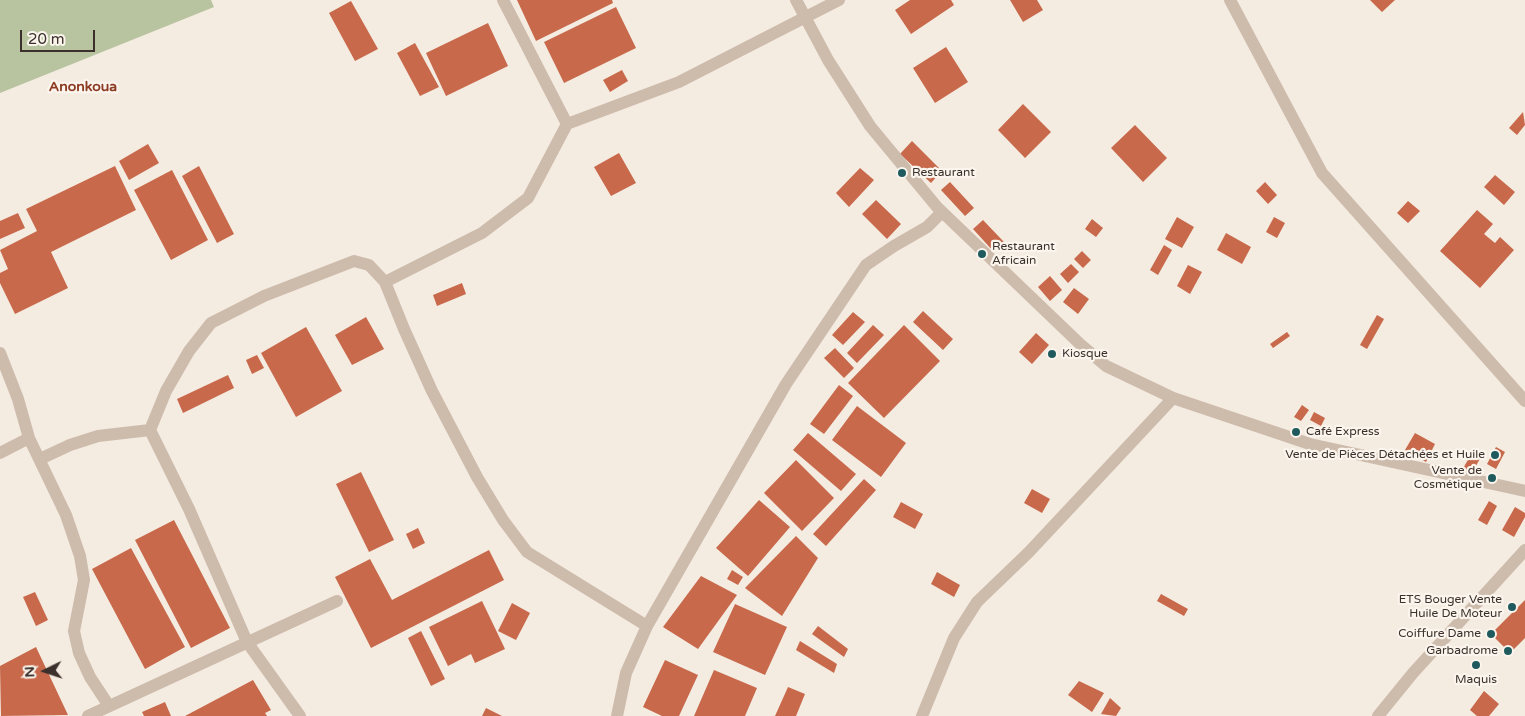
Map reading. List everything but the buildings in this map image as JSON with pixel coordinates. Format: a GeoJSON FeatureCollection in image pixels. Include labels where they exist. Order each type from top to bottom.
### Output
{"type":"FeatureCollection","features":[{"type":"Feature","properties":{"kind":"street"},"geometry":{"type":"LineString","coordinates":[[503,0],[567,124]]}},
{"type":"Feature","properties":{"kind":"street"},"geometry":{"type":"LineString","coordinates":[[796,0],[828,60],[870,126],[942,212],[1066,331],[1106,366],[1173,398],[1310,444],[1525,491]]}},
{"type":"Feature","properties":{"kind":"street"},"geometry":{"type":"LineString","coordinates":[[385,282],[482,233],[528,198],[567,124],[679,82],[839,0]]}},
{"type":"Feature","properties":{"kind":"street"},"geometry":{"type":"LineString","coordinates":[[1230,0],[1322,173],[1525,401]]}},
{"type":"Feature","properties":{"kind":"street"},"geometry":{"type":"LineString","coordinates":[[617,716],[626,674],[647,626],[786,384],[866,265],[927,227],[942,212]]}},
{"type":"Feature","properties":{"kind":"street"},"geometry":{"type":"LineString","coordinates":[[300,716],[247,642],[185,501],[150,430],[166,391],[189,351],[210,323],[264,296],[354,261],[369,265],[385,282],[436,400],[482,486],[503,520],[527,552],[647,626]]}},
{"type":"Feature","properties":{"kind":"street"},"geometry":{"type":"LineString","coordinates":[[0,352],[18,398],[29,438],[66,515],[80,556],[84,580],[74,631],[78,653],[90,677],[109,706]]}},
{"type":"Feature","properties":{"kind":"street"},"geometry":{"type":"LineString","coordinates":[[922,716],[954,638],[977,602],[1029,552],[1173,398]]}},
{"type":"Feature","properties":{"kind":"street"},"geometry":{"type":"LineString","coordinates":[[40,459],[70,445],[98,436],[150,430]]}},
{"type":"Feature","properties":{"kind":"street"},"geometry":{"type":"LineString","coordinates":[[0,453],[29,438]]}},
{"type":"Feature","properties":{"kind":"street"},"geometry":{"type":"LineString","coordinates":[[1378,716],[1412,673],[1525,550]]}},
{"type":"Feature","properties":{"kind":"street"},"geometry":{"type":"LineString","coordinates":[[88,716],[337,601]]}},
{"type":"Feature","properties":{"kind":"green space"},"geometry":{"type":"Polygon","coordinates":[[[0,0],[211,0],[214,7],[0,93],[0,0]]]}},
{"type":"Feature","properties":{"kind":"place","name":"Restaurant"},"geometry":{"type":"Point","coordinates":[902,173]}},
{"type":"Feature","properties":{"kind":"place","name":"Restaurant Africain"},"geometry":{"type":"Point","coordinates":[982,254]}},
{"type":"Feature","properties":{"kind":"place","name":"Kiosque"},"geometry":{"type":"Point","coordinates":[1052,354]}},
{"type":"Feature","properties":{"kind":"place","name":"Café Express"},"geometry":{"type":"Point","coordinates":[1296,432]}},
{"type":"Feature","properties":{"kind":"place","name":"Vente de Pièces Détachées et Huile"},"geometry":{"type":"Point","coordinates":[1495,455]}},
{"type":"Feature","properties":{"kind":"place","name":"Vente de Cosmétique"},"geometry":{"type":"Point","coordinates":[1492,478]}},
{"type":"Feature","properties":{"kind":"place","name":"ETS Bouger Vente Huile De Moteur"},"geometry":{"type":"Point","coordinates":[1512,607]}},
{"type":"Feature","properties":{"kind":"place","name":"Coiffure Dame"},"geometry":{"type":"Point","coordinates":[1491,634]}},
{"type":"Feature","properties":{"kind":"place","name":"Garbadrome"},"geometry":{"type":"Point","coordinates":[1508,651]}},
{"type":"Feature","properties":{"kind":"place","name":"Maquis"},"geometry":{"type":"Point","coordinates":[1476,665]}},
{"type":"Feature","properties":{"kind":"district","name":"Anonkoua"},"geometry":{"type":"Point","coordinates":[83,87]}}]}
